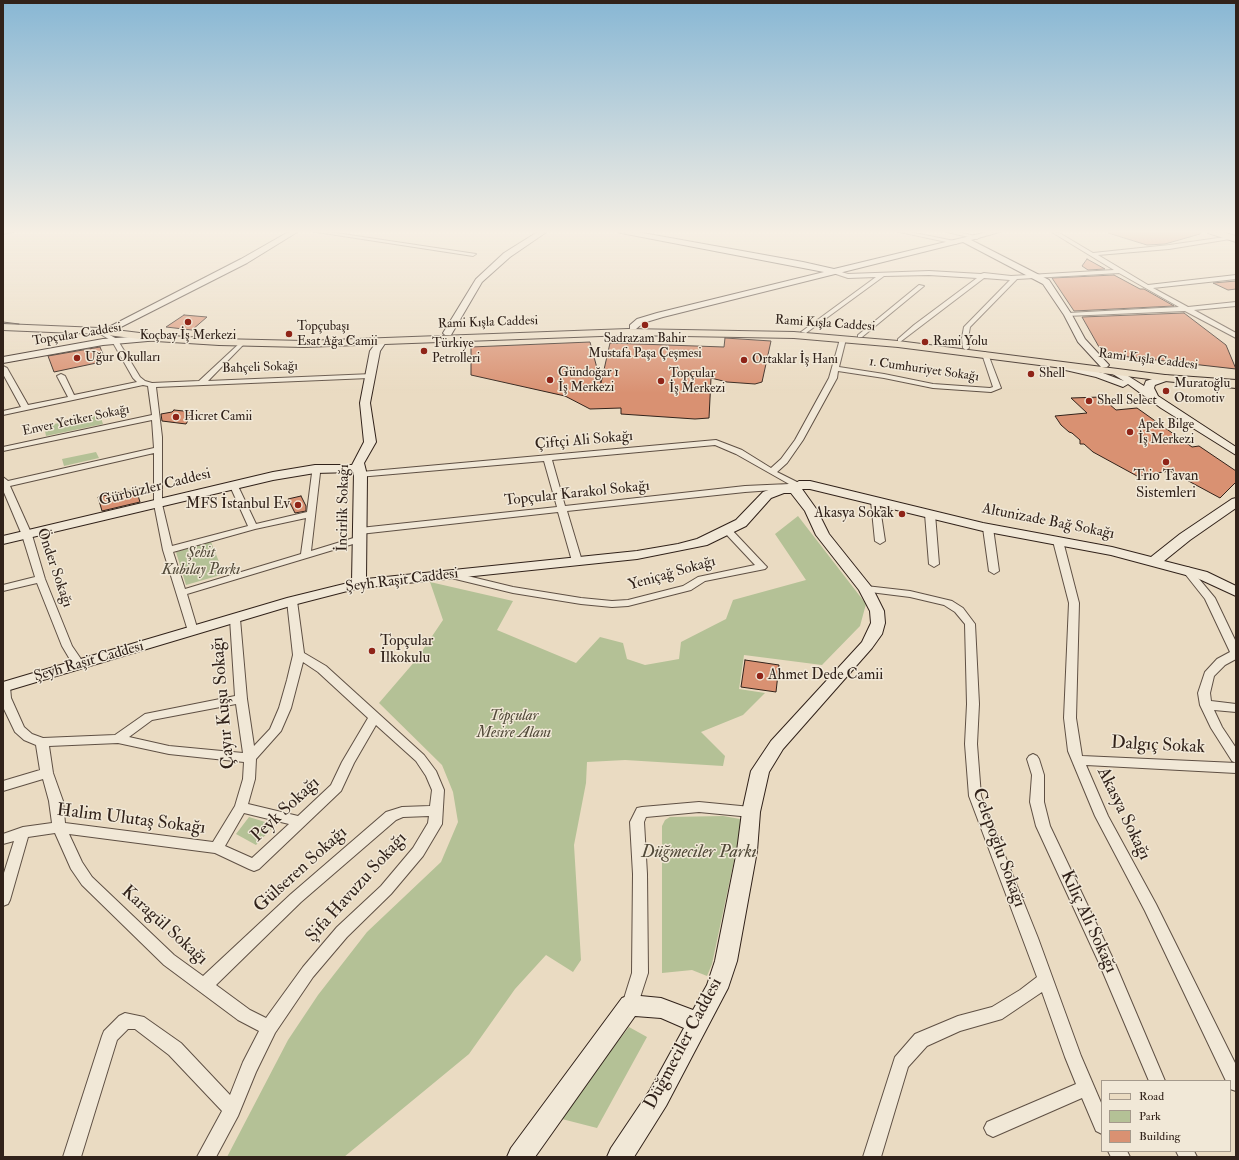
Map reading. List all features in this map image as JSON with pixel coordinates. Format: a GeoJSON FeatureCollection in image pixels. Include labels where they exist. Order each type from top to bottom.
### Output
{"type":"FeatureCollection","features":[{"type":"Feature","properties":{"kind":"main road","name":"Rami Kışla Caddesi"},"geometry":{"type":"LineString","coordinates":[[3,319],[112,328],[175,336],[257,340],[448,333],[643,331],[794,335],[843,338],[1108,368],[1236,378]]}},
{"type":"Feature","properties":{"kind":"main road","name":"Rami Kışla Caddesi"},"geometry":{"type":"LineString","coordinates":[[3,327],[98,331],[156,338],[242,343],[308,344],[381,342],[500,333],[632,327],[804,332],[900,340],[1074,361],[1165,378],[1236,384]]}},
{"type":"Feature","properties":{"kind":"main road"},"geometry":{"type":"LineString","coordinates":[[632,327],[643,331]]}},
{"type":"Feature","properties":{"kind":"main road"},"geometry":{"type":"LineString","coordinates":[[381,342],[393,335]]}},
{"type":"Feature","properties":{"kind":"street"},"geometry":{"type":"LineString","coordinates":[[112,328],[196,285]]}},
{"type":"Feature","properties":{"kind":"street"},"geometry":{"type":"LineString","coordinates":[[448,333],[477,285]]}},
{"type":"Feature","properties":{"kind":"street"},"geometry":{"type":"LineString","coordinates":[[632,327],[640,321],[660,315],[782,285]]}},
{"type":"Feature","properties":{"kind":"street"},"geometry":{"type":"LineString","coordinates":[[804,332],[868,285]]}},
{"type":"Feature","properties":{"kind":"street"},"geometry":{"type":"LineString","coordinates":[[900,340],[916,326],[970,285]]}},
{"type":"Feature","properties":{"kind":"street"},"geometry":{"type":"LineString","coordinates":[[966,348],[965,338],[967,327],[1008,285]]}},
{"type":"Feature","properties":{"kind":"street"},"geometry":{"type":"LineString","coordinates":[[1049,285],[1068,315],[1081,340],[1108,368],[1125,377],[1236,452]]}},
{"type":"Feature","properties":{"kind":"street"},"geometry":{"type":"LineString","coordinates":[[1144,285],[1236,336]]}},
{"type":"Feature","properties":{"kind":"street"},"geometry":{"type":"LineString","coordinates":[[1147,287],[1164,285]]}},
{"type":"Feature","properties":{"kind":"street"},"geometry":{"type":"LineString","coordinates":[[860,336],[921,286]]}},
{"type":"Feature","properties":{"kind":"street"},"geometry":{"type":"LineString","coordinates":[[1068,315],[1186,309],[1236,304]]}},
{"type":"Feature","properties":{"kind":"street"},"geometry":{"type":"LineString","coordinates":[[98,331],[115,340],[132,372],[148,384],[155,417],[158,450],[158,504],[168,550],[193,631]]}},
{"type":"Feature","properties":{"kind":"street","name":"Topçular Caddesi"},"geometry":{"type":"LineString","coordinates":[[3,360],[115,340],[156,338]]}},
{"type":"Feature","properties":{"kind":"street"},"geometry":{"type":"LineString","coordinates":[[772,472],[784,461],[799,440],[836,370],[836,363],[843,338]]}},
{"type":"Feature","properties":{"kind":"street"},"geometry":{"type":"LineString","coordinates":[[1074,361],[1084,357],[1081,340]]}},
{"type":"Feature","properties":{"kind":"street","name":"İncirlik Sokağı"},"geometry":{"type":"LineString","coordinates":[[359,584],[360,467],[370,442],[365,403],[375,351],[381,342]]}},
{"type":"Feature","properties":{"kind":"street"},"geometry":{"type":"LineString","coordinates":[[202,382],[242,343]]}},
{"type":"Feature","properties":{"kind":"street","name":"1. Cumhuriyet Sokağı"},"geometry":{"type":"LineString","coordinates":[[836,370],[890,377],[933,386],[991,390],[997,388],[985,354]]}},
{"type":"Feature","properties":{"kind":"street"},"geometry":{"type":"LineString","coordinates":[[1031,360],[1103,376],[1154,398]]}},
{"type":"Feature","properties":{"kind":"street"},"geometry":{"type":"LineString","coordinates":[[3,368],[6,382],[26,408]]}},
{"type":"Feature","properties":{"kind":"street"},"geometry":{"type":"LineString","coordinates":[[61,376],[72,398]]}},
{"type":"Feature","properties":{"kind":"street","name":"Bahçeli Sokağı"},"geometry":{"type":"LineString","coordinates":[[3,413],[148,384],[369,376]]}},
{"type":"Feature","properties":{"kind":"street"},"geometry":{"type":"LineString","coordinates":[[1154,398],[1149,388],[1150,383],[1165,378]]}},
{"type":"Feature","properties":{"kind":"street","name":"Enver Yetiker Sokağı"},"geometry":{"type":"LineString","coordinates":[[3,449],[155,417]]}},
{"type":"Feature","properties":{"kind":"street","name":"Çiftçi Ali Sokağı"},"geometry":{"type":"LineString","coordinates":[[360,467],[547,458],[716,442],[740,452],[797,488]]}},
{"type":"Feature","properties":{"kind":"street"},"geometry":{"type":"LineString","coordinates":[[4,482],[158,450]]}},
{"type":"Feature","properties":{"kind":"street"},"geometry":{"type":"LineString","coordinates":[[547,458],[577,561]]}},
{"type":"Feature","properties":{"kind":"street","name":"Gürbüzler Caddesi"},"geometry":{"type":"LineString","coordinates":[[3,540],[234,486],[315,469],[360,467]]}},
{"type":"Feature","properties":{"kind":"street"},"geometry":{"type":"LineString","coordinates":[[306,554],[316,473],[315,469]]}},
{"type":"Feature","properties":{"kind":"street","name":"Önder Sokağı"},"geometry":{"type":"LineString","coordinates":[[4,482],[6,495],[27,535],[40,580],[67,646],[79,666]]}},
{"type":"Feature","properties":{"kind":"street","name":"Şeyh Raşit Caddesi"},"geometry":{"type":"LineString","coordinates":[[3,687],[79,666],[292,601],[359,584],[577,561],[678,548],[702,542],[741,523],[767,494],[782,489],[797,488],[807,484],[815,496]]}},
{"type":"Feature","properties":{"kind":"street"},"geometry":{"type":"LineString","coordinates":[[234,486],[253,527]]}},
{"type":"Feature","properties":{"kind":"street","name":"Topçular Karakol Sokağı"},"geometry":{"type":"LineString","coordinates":[[181,593],[306,554],[360,535],[744,489],[797,488]]}},
{"type":"Feature","properties":{"kind":"street","name":"Düğmeciler Caddesi"},"geometry":{"type":"LineString","coordinates":[[620,1157],[658,1098],[717,988],[726,961],[747,851],[750,812],[760,771],[777,745],[867,645],[874,634],[878,623],[877,611],[866,589],[823,534],[815,496],[797,488]]}},
{"type":"Feature","properties":{"kind":"street","name":"Altunizade Bağ Sokağı"},"geometry":{"type":"LineString","coordinates":[[815,496],[850,496],[988,528],[1155,561],[1202,575],[1236,592]]}},
{"type":"Feature","properties":{"kind":"street"},"geometry":{"type":"LineString","coordinates":[[875,501],[880,541]]}},
{"type":"Feature","properties":{"kind":"street"},"geometry":{"type":"LineString","coordinates":[[1155,561],[1185,537],[1234,506]]}},
{"type":"Feature","properties":{"kind":"street"},"geometry":{"type":"LineString","coordinates":[[168,550],[253,527],[311,514]]}},
{"type":"Feature","properties":{"kind":"street"},"geometry":{"type":"LineString","coordinates":[[930,514],[934,564]]}},
{"type":"Feature","properties":{"kind":"street"},"geometry":{"type":"LineString","coordinates":[[988,528],[994,571]]}},
{"type":"Feature","properties":{"kind":"street","name":"Yeniçağ Sokağı"},"geometry":{"type":"LineString","coordinates":[[447,574],[513,590],[581,601],[612,604],[628,603],[687,588],[702,579],[762,566],[728,530]]}},
{"type":"Feature","properties":{"kind":"street","name":"Akasya Sokağı"},"geometry":{"type":"LineString","coordinates":[[1058,541],[1074,603],[1070,718],[1074,751],[1088,785],[1120,853],[1151,908],[1236,1083]]}},
{"type":"Feature","properties":{"kind":"street"},"geometry":{"type":"LineString","coordinates":[[1187,570],[1210,598],[1236,654],[1221,662],[1209,675],[1204,693],[1206,706],[1217,728],[1236,758]]}},
{"type":"Feature","properties":{"kind":"street"},"geometry":{"type":"LineString","coordinates":[[3,588],[40,580]]}},
{"type":"Feature","properties":{"kind":"street","name":"Celepoğlu Sokağı"},"geometry":{"type":"LineString","coordinates":[[866,589],[910,594],[948,603],[959,610],[970,624],[973,704],[971,744],[975,796],[1046,979],[1073,1057],[1101,1123]]}},
{"type":"Feature","properties":{"kind":"street"},"geometry":{"type":"LineString","coordinates":[[3,687],[5,698],[19,729],[28,737],[42,742],[118,739],[169,750],[250,758],[275,731],[285,708],[299,655],[292,601]]}},
{"type":"Feature","properties":{"kind":"street","name":"Çayır Kuşu Sokağı"},"geometry":{"type":"LineString","coordinates":[[217,848],[241,807],[249,779],[250,758],[241,699],[235,619]]}},
{"type":"Feature","properties":{"kind":"street","name":"Şifa Havuzu Sokağı"},"geometry":{"type":"LineString","coordinates":[[206,1157],[232,1110],[249,1068],[269,1028],[308,972],[342,932],[386,890],[418,852],[435,824],[438,811],[438,790],[432,774],[420,758],[322,669],[299,655]]}},
{"type":"Feature","properties":{"kind":"street"},"geometry":{"type":"LineString","coordinates":[[118,739],[149,717],[241,699]]}},
{"type":"Feature","properties":{"kind":"street"},"geometry":{"type":"LineString","coordinates":[[1206,706],[1236,708]]}},
{"type":"Feature","properties":{"kind":"street","name":"Peyk Sokağı"},"geometry":{"type":"LineString","coordinates":[[254,865],[336,788],[348,762],[375,717]]}},
{"type":"Feature","properties":{"kind":"street","name":"Karagül Sokağı"},"geometry":{"type":"LineString","coordinates":[[42,742],[47,773],[56,801],[59,827],[76,865],[87,881],[169,960],[244,1015],[269,1028]]}},
{"type":"Feature","properties":{"kind":"street","name":"Kılıç Ali Sokağı"},"geometry":{"type":"LineString","coordinates":[[1033,759],[1038,775],[1037,802],[1043,826],[1107,963],[1157,1080]]}},
{"type":"Feature","properties":{"kind":"street","name":"Dalgıç Sokak"},"geometry":{"type":"LineString","coordinates":[[1078,760],[1236,768]]}},
{"type":"Feature","properties":{"kind":"street"},"geometry":{"type":"LineString","coordinates":[[3,786],[47,773]]}},
{"type":"Feature","properties":{"kind":"street"},"geometry":{"type":"LineString","coordinates":[[241,807],[301,822]]}},
{"type":"Feature","properties":{"kind":"street"},"geometry":{"type":"LineString","coordinates":[[520,1157],[630,1005],[640,973],[640,874],[637,822],[642,812],[699,807],[750,812]]}},
{"type":"Feature","properties":{"kind":"street","name":"Gülseren Sokağı"},"geometry":{"type":"LineString","coordinates":[[204,986],[296,898],[391,816],[402,812],[438,811]]}},
{"type":"Feature","properties":{"kind":"street","name":"Halim Ulutaş Sokağı"},"geometry":{"type":"LineString","coordinates":[[3,839],[23,832],[59,827],[217,848],[254,865]]}},
{"type":"Feature","properties":{"kind":"street"},"geometry":{"type":"LineString","coordinates":[[3,900],[23,832]]}},
{"type":"Feature","properties":{"kind":"street"},"geometry":{"type":"LineString","coordinates":[[872,1157],[901,1063],[922,1040],[958,1024],[996,1014],[1046,979]]}},
{"type":"Feature","properties":{"kind":"street"},"geometry":{"type":"LineString","coordinates":[[630,1005],[661,1008],[698,1023]]}},
{"type":"Feature","properties":{"kind":"street"},"geometry":{"type":"LineString","coordinates":[[72,1157],[110,1036],[125,1022],[138,1022],[175,1050],[232,1110]]}},
{"type":"Feature","properties":{"kind":"street"},"geometry":{"type":"LineString","coordinates":[[993,1128],[1086,1088]]}},
{"type":"Feature","properties":{"kind":"green space"},"geometry":{"type":"Polygon","coordinates":[[[100,415],[103,424],[46,436],[44,426],[100,415]]]}},
{"type":"Feature","properties":{"kind":"green space"},"geometry":{"type":"Polygon","coordinates":[[[96,452],[99,458],[64,466],[62,459],[96,452]]]}},
{"type":"Feature","properties":{"kind":"green space","name":"Topçular Mesire Alanı"},"geometry":{"type":"Polygon","coordinates":[[[798,516],[866,604],[860,626],[822,665],[744,655],[739,689],[765,693],[743,715],[701,732],[725,756],[723,766],[625,760],[587,762],[586,783],[574,845],[581,960],[573,972],[546,955],[515,989],[469,1054],[344,1157],[227,1157],[288,1040],[318,995],[367,932],[441,862],[458,822],[453,792],[442,765],[379,703],[416,660],[443,620],[430,582],[513,601],[497,630],[576,663],[600,637],[623,643],[627,659],[645,665],[679,659],[681,642],[726,619],[733,600],[806,580],[775,534],[798,516]]]}},
{"type":"Feature","properties":{"kind":"green space","name":"Şehit Kubilay Parkı"},"geometry":{"type":"Polygon","coordinates":[[[211,542],[224,574],[186,585],[176,552],[211,542]]]}},
{"type":"Feature","properties":{"kind":"green space","name":"Düğmeciler Parkı"},"geometry":{"type":"Polygon","coordinates":[[[723,816],[740,819],[742,823],[712,964],[707,976],[692,970],[662,973],[662,826],[665,820],[670,817],[723,816]]]}},
{"type":"Feature","properties":{"kind":"green space"},"geometry":{"type":"Polygon","coordinates":[[[249,817],[275,825],[256,845],[236,834],[249,817]]]}},
{"type":"Feature","properties":{"kind":"green space"},"geometry":{"type":"Polygon","coordinates":[[[629,1027],[647,1037],[597,1128],[558,1118],[629,1027]]]}},
{"type":"Feature","properties":{"kind":"building"},"geometry":{"type":"Polygon","coordinates":[[[1057,285],[1133,285],[1140,289],[1144,289],[1174,306],[1074,311],[1057,285]]]}},
{"type":"Feature","properties":{"kind":"building"},"geometry":{"type":"Polygon","coordinates":[[[1218,285],[1236,285],[1236,289],[1228,290],[1218,285]]]}},
{"type":"Feature","properties":{"kind":"building"},"geometry":{"type":"Polygon","coordinates":[[[1184,313],[1226,345],[1236,369],[1103,354],[1082,317],[1184,313]]]}},
{"type":"Feature","properties":{"kind":"building","name":"Koçbay İş Merkezi"},"geometry":{"type":"Polygon","coordinates":[[[184,315],[207,317],[192,330],[166,327],[184,315]]]}},
{"type":"Feature","properties":{"kind":"building"},"geometry":{"type":"Polygon","coordinates":[[[725,338],[771,341],[762,382],[755,384],[727,382],[711,378],[709,418],[695,419],[621,414],[621,408],[590,409],[565,396],[471,375],[471,347],[590,342],[601,383],[610,343],[724,347],[725,338]]]}},
{"type":"Feature","properties":{"kind":"building","name":"Uğur Okulları"},"geometry":{"type":"Polygon","coordinates":[[[100,347],[106,361],[54,372],[48,356],[100,347]]]}},
{"type":"Feature","properties":{"kind":"building"},"geometry":{"type":"Polygon","coordinates":[[[1101,397],[1116,410],[1137,408],[1192,447],[1199,446],[1236,471],[1236,482],[1220,498],[1170,471],[1137,476],[1093,452],[1084,444],[1080,444],[1080,440],[1061,425],[1055,416],[1087,413],[1071,398],[1101,397]]]}},
{"type":"Feature","properties":{"kind":"building","name":"Hicret Camii"},"geometry":{"type":"Polygon","coordinates":[[[174,410],[193,412],[186,424],[162,421],[161,414],[172,412],[174,410]]]}},
{"type":"Feature","properties":{"kind":"building"},"geometry":{"type":"Polygon","coordinates":[[[136,489],[140,502],[102,511],[98,497],[136,489]]]}},
{"type":"Feature","properties":{"kind":"building","name":"MFS İstanbul Ev"},"geometry":{"type":"Polygon","coordinates":[[[301,496],[306,506],[306,511],[295,513],[288,499],[301,496]]]}},
{"type":"Feature","properties":{"kind":"building","name":"Ahmet Dede Camii"},"geometry":{"type":"Polygon","coordinates":[[[745,660],[779,665],[776,692],[741,687],[745,660]]]}},
{"type":"Feature","properties":{"kind":"tram line"},"geometry":{"type":"LineString","coordinates":[[3,322],[19,324]]}},
{"type":"Feature","properties":{"kind":"place","name":"Koçbay İş Merkezi"},"geometry":{"type":"Point","coordinates":[188,322]}},
{"type":"Feature","properties":{"kind":"place","name":"Sadrazam Bahir Mustafa Paşa Çeşmesi"},"geometry":{"type":"Point","coordinates":[645,325]}},
{"type":"Feature","properties":{"kind":"place","name":"Topçubaşı Esat Ağa Camii"},"geometry":{"type":"Point","coordinates":[289,334]}},
{"type":"Feature","properties":{"kind":"place","name":"Rami Yolu"},"geometry":{"type":"Point","coordinates":[925,342]}},
{"type":"Feature","properties":{"kind":"place","name":"Türkiye Petrolleri"},"geometry":{"type":"Point","coordinates":[424,351]}},
{"type":"Feature","properties":{"kind":"place","name":"Uğur Okulları"},"geometry":{"type":"Point","coordinates":[77,358]}},
{"type":"Feature","properties":{"kind":"place","name":"Ortaklar İş Hanı"},"geometry":{"type":"Point","coordinates":[744,360]}},
{"type":"Feature","properties":{"kind":"place","name":"Shell"},"geometry":{"type":"Point","coordinates":[1031,374]}},
{"type":"Feature","properties":{"kind":"place","name":"Gündoğar 1 İş Merkezi"},"geometry":{"type":"Point","coordinates":[550,380]}},
{"type":"Feature","properties":{"kind":"place","name":"Topçular İş Merkezi"},"geometry":{"type":"Point","coordinates":[661,381]}},
{"type":"Feature","properties":{"kind":"place","name":"Muratoğlu Otomotiv"},"geometry":{"type":"Point","coordinates":[1166,391]}},
{"type":"Feature","properties":{"kind":"place","name":"Shell Select"},"geometry":{"type":"Point","coordinates":[1089,401]}},
{"type":"Feature","properties":{"kind":"place","name":"Hicret Camii"},"geometry":{"type":"Point","coordinates":[176,417]}},
{"type":"Feature","properties":{"kind":"place","name":"Apek Bilge İş Merkezi"},"geometry":{"type":"Point","coordinates":[1130,432]}},
{"type":"Feature","properties":{"kind":"place","name":"Trio Tavan Sistemleri"},"geometry":{"type":"Point","coordinates":[1166,462]}},
{"type":"Feature","properties":{"kind":"place","name":"MFS İstanbul Ev"},"geometry":{"type":"Point","coordinates":[298,505]}},
{"type":"Feature","properties":{"kind":"place","name":"Akasya Sokak"},"geometry":{"type":"Point","coordinates":[902,514]}},
{"type":"Feature","properties":{"kind":"place","name":"Topçular İlkokulu"},"geometry":{"type":"Point","coordinates":[372,651]}},
{"type":"Feature","properties":{"kind":"place","name":"Ahmet Dede Camii"},"geometry":{"type":"Point","coordinates":[760,676]}}]}
